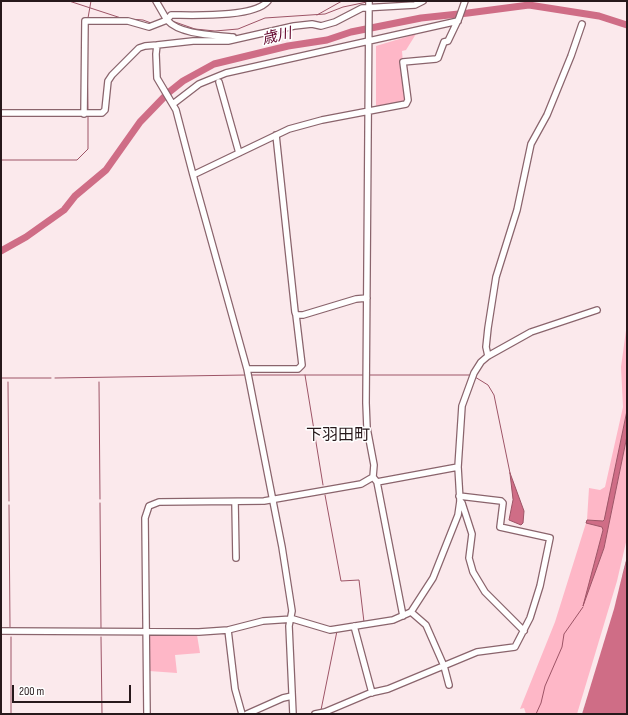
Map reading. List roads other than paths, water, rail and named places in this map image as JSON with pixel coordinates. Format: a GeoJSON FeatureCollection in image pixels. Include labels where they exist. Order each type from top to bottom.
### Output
{"type":"FeatureCollection","features":[{"type":"Feature","properties":{"kind":"street"},"geometry":{"type":"LineString","coordinates":[[156,1],[168,22],[173,26],[211,36],[233,37],[235,40]]}},
{"type":"Feature","properties":{"kind":"street"},"geometry":{"type":"LineString","coordinates":[[168,22],[171,14],[217,15],[263,7],[268,1]]}},
{"type":"Feature","properties":{"kind":"street"},"geometry":{"type":"LineString","coordinates":[[1,113],[102,114],[105,110],[107,86],[112,75],[139,48],[145,46],[193,41],[235,40],[294,26],[312,24],[321,26],[335,22],[350,13],[369,6],[415,5],[423,1]]}},
{"type":"Feature","properties":{"kind":"street"},"geometry":{"type":"LineString","coordinates":[[193,175],[276,135],[322,120],[407,103],[404,62],[438,58],[444,42],[448,41],[459,20],[465,1]]}},
{"type":"Feature","properties":{"kind":"street"},"geometry":{"type":"LineString","coordinates":[[369,6],[366,374],[367,422],[375,480],[404,616]]}},
{"type":"Feature","properties":{"kind":"street"},"geometry":{"type":"LineString","coordinates":[[171,102],[199,84],[218,75],[459,20]]}},
{"type":"Feature","properties":{"kind":"street"},"geometry":{"type":"LineString","coordinates":[[84,114],[85,21],[128,21],[149,27],[168,22]]}},
{"type":"Feature","properties":{"kind":"street"},"geometry":{"type":"LineString","coordinates":[[488,356],[486,347],[496,277],[517,210],[531,144],[547,116],[582,24]]}},
{"type":"Feature","properties":{"kind":"street"},"geometry":{"type":"LineString","coordinates":[[157,45],[156,73],[160,84],[176,110],[248,374],[288,579],[292,611],[290,619],[293,714]]}},
{"type":"Feature","properties":{"kind":"street"},"geometry":{"type":"LineString","coordinates":[[219,82],[239,153]]}},
{"type":"Feature","properties":{"kind":"street"},"geometry":{"type":"LineString","coordinates":[[248,374],[298,369],[302,365],[294,309],[276,135]]}},
{"type":"Feature","properties":{"kind":"street"},"geometry":{"type":"LineString","coordinates":[[296,315],[303,316],[356,299],[367,298]]}},
{"type":"Feature","properties":{"kind":"street"},"geometry":{"type":"LineString","coordinates":[[1,632],[199,632],[228,630],[263,621],[290,619],[330,630],[393,620],[404,616],[411,612],[433,578],[458,515],[460,499],[458,467],[462,406],[473,376],[481,362],[488,356],[531,332],[597,310]]}},
{"type":"Feature","properties":{"kind":"street"},"geometry":{"type":"LineString","coordinates":[[147,714],[145,518],[149,506],[159,502],[236,502],[273,500],[361,484],[375,480],[458,467]]}},
{"type":"Feature","properties":{"kind":"street"},"geometry":{"type":"LineString","coordinates":[[460,499],[472,534],[469,558],[473,572],[485,592],[524,631]]}},
{"type":"Feature","properties":{"kind":"street"},"geometry":{"type":"LineString","coordinates":[[315,714],[325,712],[372,693],[388,689],[477,652],[516,647],[524,631],[540,586],[550,538],[500,527],[503,503],[501,501],[460,499]]}},
{"type":"Feature","properties":{"kind":"street"},"geometry":{"type":"LineString","coordinates":[[236,502],[236,558]]}},
{"type":"Feature","properties":{"kind":"street"},"geometry":{"type":"LineString","coordinates":[[411,612],[426,625],[444,666],[449,685]]}},
{"type":"Feature","properties":{"kind":"street"},"geometry":{"type":"LineString","coordinates":[[354,626],[372,693]]}},
{"type":"Feature","properties":{"kind":"street"},"geometry":{"type":"LineString","coordinates":[[228,630],[235,689],[242,714]]}},
{"type":"Feature","properties":{"kind":"street"},"geometry":{"type":"LineString","coordinates":[[247,714],[283,698],[292,696]]}},
{"type":"Feature","properties":{"kind":"waterway"},"geometry":{"type":"LineString","coordinates":[[69,1],[121,18]]}},
{"type":"Feature","properties":{"kind":"waterway"},"geometry":{"type":"LineString","coordinates":[[88,18],[91,1]]}},
{"type":"Feature","properties":{"kind":"waterway"},"geometry":{"type":"LineString","coordinates":[[317,15],[342,1]]}},
{"type":"Feature","properties":{"kind":"waterway"},"geometry":{"type":"LineString","coordinates":[[172,21],[195,29],[215,31],[238,29],[265,18],[325,14],[343,7],[367,2]]}},
{"type":"Feature","properties":{"kind":"waterway","name":"歳川"},"geometry":{"type":"LineString","coordinates":[[1,251],[26,237],[64,210],[75,196],[106,170],[140,122],[168,93],[183,81],[214,64],[288,46],[327,40],[351,32],[421,18],[529,5],[599,16],[627,25]]}},
{"type":"Feature","properties":{"kind":"waterway"},"geometry":{"type":"LineString","coordinates":[[130,19],[143,20],[151,23]]}},
{"type":"Feature","properties":{"kind":"waterway"},"geometry":{"type":"LineString","coordinates":[[87,59],[88,110]]}},
{"type":"Feature","properties":{"kind":"waterway"},"geometry":{"type":"LineString","coordinates":[[1,160],[77,160],[88,149],[88,115]]}},
{"type":"Feature","properties":{"kind":"waterway"},"geometry":{"type":"LineString","coordinates":[[55,378],[246,375]]}},
{"type":"Feature","properties":{"kind":"waterway"},"geometry":{"type":"LineString","coordinates":[[251,375],[364,375]]}},
{"type":"Feature","properties":{"kind":"waterway"},"geometry":{"type":"LineString","coordinates":[[305,375],[323,485]]}},
{"type":"Feature","properties":{"kind":"waterway"},"geometry":{"type":"LineString","coordinates":[[369,375],[470,375]]}},
{"type":"Feature","properties":{"kind":"waterway"},"geometry":{"type":"LineString","coordinates":[[475,377],[488,385],[494,395],[510,473]]}},
{"type":"Feature","properties":{"kind":"waterway"},"geometry":{"type":"LineString","coordinates":[[1,378],[51,378]]}},
{"type":"Feature","properties":{"kind":"waterway"},"geometry":{"type":"LineString","coordinates":[[8,382],[9,501]]}},
{"type":"Feature","properties":{"kind":"waterway"},"geometry":{"type":"LineString","coordinates":[[99,382],[100,499]]}},
{"type":"Feature","properties":{"kind":"waterway"},"geometry":{"type":"LineString","coordinates":[[325,495],[341,581],[359,580],[364,622]]}},
{"type":"Feature","properties":{"kind":"waterway"},"geometry":{"type":"LineString","coordinates":[[100,503],[101,628]]}},
{"type":"Feature","properties":{"kind":"waterway"},"geometry":{"type":"LineString","coordinates":[[9,505],[10,627]]}},
{"type":"Feature","properties":{"kind":"waterway"},"geometry":{"type":"LineString","coordinates":[[536,714],[541,703],[545,686],[562,647],[564,634],[583,607]]}},
{"type":"Feature","properties":{"kind":"waterway"},"geometry":{"type":"LineString","coordinates":[[321,710],[337,631]]}},
{"type":"Feature","properties":{"kind":"waterway"},"geometry":{"type":"LineString","coordinates":[[11,637],[11,714]]}},
{"type":"Feature","properties":{"kind":"waterway"},"geometry":{"type":"LineString","coordinates":[[101,637],[102,714]]}},
{"type":"Feature","properties":{"kind":"district","name":"下羽田町"},"geometry":{"type":"Point","coordinates":[338,436]}}]}
